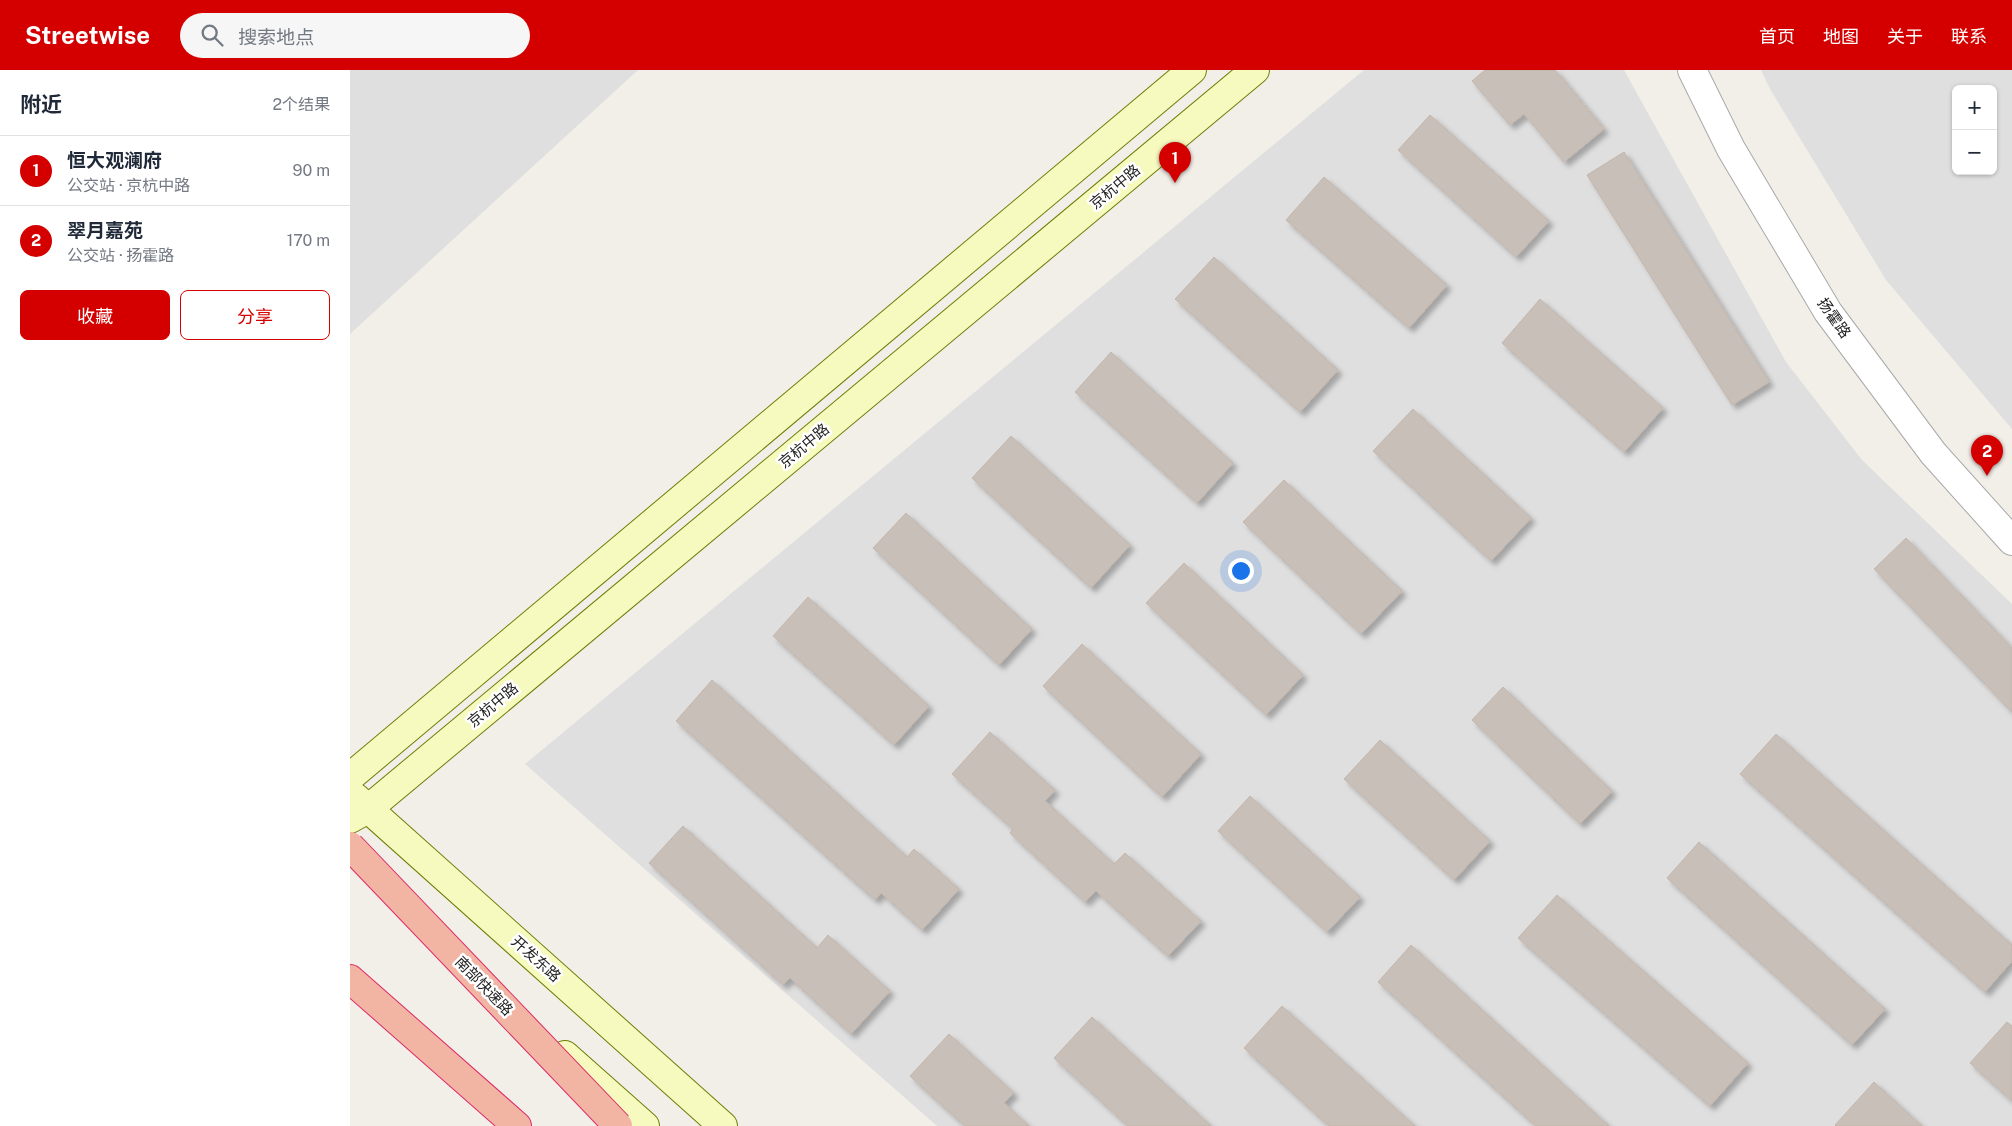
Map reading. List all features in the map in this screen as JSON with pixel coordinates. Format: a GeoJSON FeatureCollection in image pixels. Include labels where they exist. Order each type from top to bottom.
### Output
{"type":"FeatureCollection","features":[{"type":"Feature","properties":{"kind":"highway","name":"南部快速路"},"geometry":{"type":"LineString","coordinates":[[350,846],[618,1126]]}},
{"type":"Feature","properties":{"kind":"highway"},"geometry":{"type":"LineString","coordinates":[[350,979],[517,1126]]}},
{"type":"Feature","properties":{"kind":"main road"},"geometry":{"type":"LineString","coordinates":[[350,777],[1192,70]]}},
{"type":"Feature","properties":{"kind":"main road","name":"京杭中路"},"geometry":{"type":"LineString","coordinates":[[356,807],[1255,70]]}},
{"type":"Feature","properties":{"kind":"main road","name":"开发东路"},"geometry":{"type":"LineString","coordinates":[[356,807],[723,1126]]}},
{"type":"Feature","properties":{"kind":"main road"},"geometry":{"type":"LineString","coordinates":[[350,866],[645,1126]]}},
{"type":"Feature","properties":{"kind":"street","name":"扬霍路"},"geometry":{"type":"LineString","coordinates":[[1692,70],[1731,148],[1828,312],[1933,453],[2012,541]]}},
{"type":"Feature","properties":{"kind":"shaded area"},"geometry":{"type":"Polygon","coordinates":[[[350,70],[638,70],[350,334],[350,70]]]}},
{"type":"Feature","properties":{"kind":"shaded area"},"geometry":{"type":"Polygon","coordinates":[[[1364,70],[1624,70],[1786,362],[1862,460],[2012,604],[2012,1126],[937,1126],[525,764],[1364,70]]]}},
{"type":"Feature","properties":{"kind":"shaded area"},"geometry":{"type":"Polygon","coordinates":[[[1761,70],[2012,70],[2012,429],[1886,280],[1770,89],[1761,70]]]}},
{"type":"Feature","properties":{"kind":"building"},"geometry":{"type":"Polygon","coordinates":[[[1485,70],[1555,70],[1604,129],[1564,162],[1524,114],[1510,125],[1472,81],[1485,70]]]}},
{"type":"Feature","properties":{"kind":"building"},"geometry":{"type":"Polygon","coordinates":[[[1430,115],[1549,221],[1516,257],[1398,150],[1430,115]]]}},
{"type":"Feature","properties":{"kind":"building"},"geometry":{"type":"Polygon","coordinates":[[[1624,152],[1769,382],[1732,405],[1587,175],[1624,152]]]}},
{"type":"Feature","properties":{"kind":"building"},"geometry":{"type":"Polygon","coordinates":[[[1324,177],[1447,285],[1409,328],[1286,220],[1324,177]]]}},
{"type":"Feature","properties":{"kind":"building"},"geometry":{"type":"Polygon","coordinates":[[[1214,257],[1338,370],[1300,412],[1175,299],[1214,257]]]}},
{"type":"Feature","properties":{"kind":"building"},"geometry":{"type":"Polygon","coordinates":[[[1540,299],[1663,408],[1624,452],[1502,343],[1540,299]]]}},
{"type":"Feature","properties":{"kind":"building"},"geometry":{"type":"Polygon","coordinates":[[[1111,352],[1233,463],[1197,503],[1075,392],[1111,352]]]}},
{"type":"Feature","properties":{"kind":"building"},"geometry":{"type":"Polygon","coordinates":[[[1413,409],[1531,518],[1491,561],[1373,451],[1413,409]]]}},
{"type":"Feature","properties":{"kind":"building"},"geometry":{"type":"Polygon","coordinates":[[[1011,436],[1130,545],[1091,588],[972,478],[1011,436]]]}},
{"type":"Feature","properties":{"kind":"building"},"geometry":{"type":"Polygon","coordinates":[[[1284,480],[1402,591],[1361,634],[1243,522],[1284,480]]]}},
{"type":"Feature","properties":{"kind":"building"},"geometry":{"type":"Polygon","coordinates":[[[906,513],[1032,629],[999,665],[873,548],[906,513]]]}},
{"type":"Feature","properties":{"kind":"building"},"geometry":{"type":"Polygon","coordinates":[[[1906,538],[2012,648],[2012,712],[1874,569],[1906,538]]]}},
{"type":"Feature","properties":{"kind":"building"},"geometry":{"type":"Polygon","coordinates":[[[1184,563],[1303,675],[1266,715],[1146,603],[1184,563]]]}},
{"type":"Feature","properties":{"kind":"building"},"geometry":{"type":"Polygon","coordinates":[[[808,597],[929,706],[894,745],[773,636],[808,597]]]}},
{"type":"Feature","properties":{"kind":"building"},"geometry":{"type":"Polygon","coordinates":[[[1082,644],[1201,754],[1162,797],[1043,686],[1082,644]]]}},
{"type":"Feature","properties":{"kind":"building"},"geometry":{"type":"Polygon","coordinates":[[[712,680],[907,857],[914,849],[959,889],[922,930],[881,893],[875,900],[676,721],[712,680]]]}},
{"type":"Feature","properties":{"kind":"building"},"geometry":{"type":"Polygon","coordinates":[[[1503,687],[1612,791],[1580,824],[1472,720],[1503,687]]]}},
{"type":"Feature","properties":{"kind":"building"},"geometry":{"type":"Polygon","coordinates":[[[990,732],[1055,790],[1045,801],[1114,864],[1125,853],[1201,921],[1168,956],[1096,891],[1085,902],[1010,833],[1013,829],[952,774],[990,732]]]}},
{"type":"Feature","properties":{"kind":"building"},"geometry":{"type":"Polygon","coordinates":[[[1776,734],[2012,945],[2012,961],[1985,992],[1740,774],[1776,734]]]}},
{"type":"Feature","properties":{"kind":"building"},"geometry":{"type":"Polygon","coordinates":[[[1380,740],[1490,841],[1454,880],[1344,779],[1380,740]]]}},
{"type":"Feature","properties":{"kind":"building"},"geometry":{"type":"Polygon","coordinates":[[[1250,796],[1360,897],[1327,932],[1218,831],[1250,796]]]}},
{"type":"Feature","properties":{"kind":"building"},"geometry":{"type":"Polygon","coordinates":[[[683,826],[817,948],[828,935],[890,991],[851,1034],[790,978],[783,985],[649,863],[683,826]]]}},
{"type":"Feature","properties":{"kind":"building"},"geometry":{"type":"Polygon","coordinates":[[[1699,842],[1885,1009],[1852,1045],[1667,878],[1699,842]]]}},
{"type":"Feature","properties":{"kind":"building"},"geometry":{"type":"Polygon","coordinates":[[[1557,895],[1748,1063],[1710,1106],[1518,938],[1557,895]]]}},
{"type":"Feature","properties":{"kind":"building"},"geometry":{"type":"Polygon","coordinates":[[[1411,945],[1609,1126],[1536,1126],[1378,982],[1411,945]]]}},
{"type":"Feature","properties":{"kind":"building"},"geometry":{"type":"Polygon","coordinates":[[[1282,1006],[1415,1126],[1329,1126],[1244,1048],[1282,1006]]]}},
{"type":"Feature","properties":{"kind":"building"},"geometry":{"type":"Polygon","coordinates":[[[1092,1017],[1211,1126],[1128,1126],[1054,1058],[1092,1017]]]}},
{"type":"Feature","properties":{"kind":"building"},"geometry":{"type":"Polygon","coordinates":[[[2007,1022],[2012,1026],[2012,1101],[1970,1063],[2007,1022]]]}},
{"type":"Feature","properties":{"kind":"building"},"geometry":{"type":"Polygon","coordinates":[[[949,1034],[1014,1093],[1004,1103],[1029,1126],[965,1126],[910,1076],[949,1034]]]}},
{"type":"Feature","properties":{"kind":"building"},"geometry":{"type":"Polygon","coordinates":[[[1874,1082],[1922,1126],[1836,1126],[1874,1082]]]}},
{"type":"Feature","properties":{"kind":"place","name":"恒大观澜府"},"geometry":{"type":"Point","coordinates":[1175,183]}},
{"type":"Feature","properties":{"kind":"place","name":"翠月嘉苑"},"geometry":{"type":"Point","coordinates":[1987,476]}}]}
